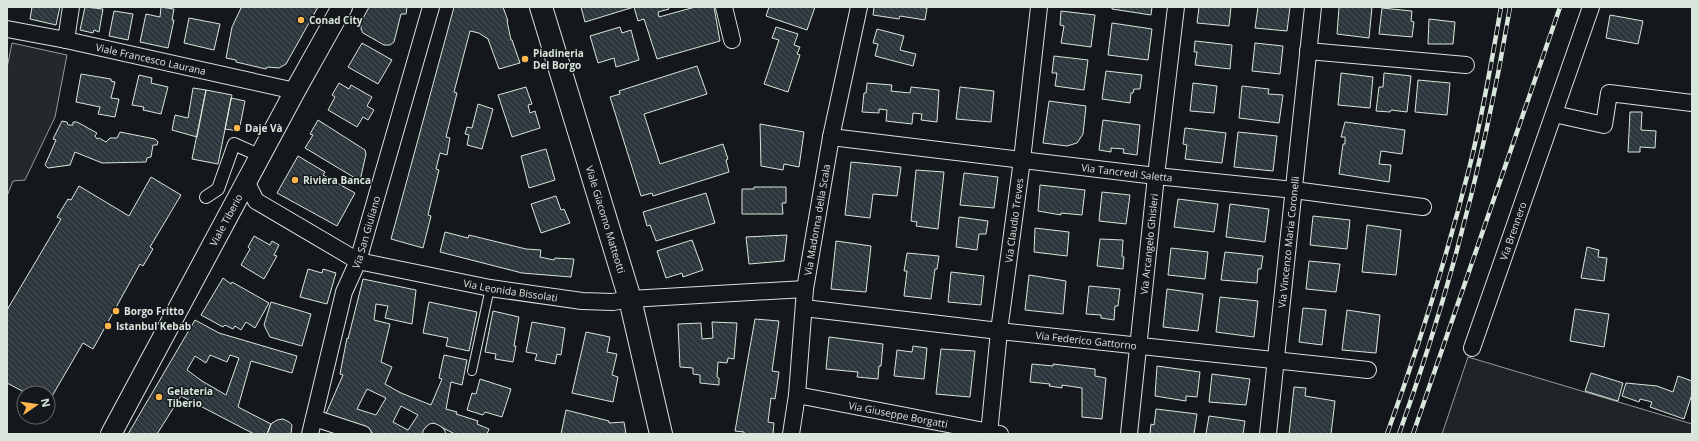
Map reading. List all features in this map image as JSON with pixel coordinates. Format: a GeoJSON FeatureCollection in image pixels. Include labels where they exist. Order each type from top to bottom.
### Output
{"type":"FeatureCollection","features":[{"type":"Feature","properties":{"kind":"main road","name":"Viale Giacomo Matteotti"},"geometry":{"type":"LineString","coordinates":[[541,7],[630,299],[662,434]]}},
{"type":"Feature","properties":{"kind":"street"},"geometry":{"type":"LineString","coordinates":[[66,40],[71,7]]}},
{"type":"Feature","properties":{"kind":"street","name":"Viale Tiberio"},"geometry":{"type":"LineString","coordinates":[[111,434],[246,181],[342,7]]}},
{"type":"Feature","properties":{"kind":"street","name":"Via San Giuliano"},"geometry":{"type":"LineString","coordinates":[[310,434],[344,292],[358,261],[431,7]]}},
{"type":"Feature","properties":{"kind":"street"},"geometry":{"type":"LineString","coordinates":[[724,7],[732,40]]}},
{"type":"Feature","properties":{"kind":"street","name":"Via Madonna della Scala"},"geometry":{"type":"LineString","coordinates":[[791,434],[797,395],[805,289],[831,137],[858,7]]}},
{"type":"Feature","properties":{"kind":"street","name":"Via Claudio Treves"},"geometry":{"type":"LineString","coordinates":[[993,433],[999,331],[1022,160],[1039,7]]}},
{"type":"Feature","properties":{"kind":"street","name":"Via Arcangelo Ghisleri"},"geometry":{"type":"LineString","coordinates":[[1129,434],[1156,176],[1176,7]]}},
{"type":"Feature","properties":{"kind":"street","name":"Via Vincenzo Maria Coronelli"},"geometry":{"type":"LineString","coordinates":[[1268,434],[1313,7]]}},
{"type":"Feature","properties":{"kind":"street","name":"Via Brennero"},"geometry":{"type":"LineString","coordinates":[[1472,348],[1591,7]]}},
{"type":"Feature","properties":{"kind":"street","name":"Viale Francesco Laurana"},"geometry":{"type":"LineString","coordinates":[[7,29],[66,40],[295,91]]}},
{"type":"Feature","properties":{"kind":"street"},"geometry":{"type":"LineString","coordinates":[[1308,51],[1466,65]]}},
{"type":"Feature","properties":{"kind":"street"},"geometry":{"type":"LineString","coordinates":[[1554,114],[1604,125],[1609,93],[1692,103]]}},
{"type":"Feature","properties":{"kind":"street","name":"Via Tancredi Saletta"},"geometry":{"type":"LineString","coordinates":[[831,137],[1156,176],[1294,190],[1423,207]]}},
{"type":"Feature","properties":{"kind":"street"},"geometry":{"type":"LineString","coordinates":[[206,198],[218,189],[234,144],[254,153]]}},
{"type":"Feature","properties":{"kind":"street","name":"Via Leonida Bissolati"},"geometry":{"type":"LineString","coordinates":[[246,181],[256,201],[358,261],[490,288],[582,301],[613,302],[630,299],[805,289]]}},
{"type":"Feature","properties":{"kind":"street","name":"Via Federico Gattorno"},"geometry":{"type":"LineString","coordinates":[[804,308],[999,331],[1276,359],[1368,370]]}},
{"type":"Feature","properties":{"kind":"street","name":"Via Giuseppe Borgatti"},"geometry":{"type":"LineString","coordinates":[[797,395],[993,433]]}},
{"type":"Feature","properties":{"kind":"street"},"geometry":{"type":"LineString","coordinates":[[314,418],[364,434]]}},
{"type":"Feature","properties":{"kind":"street"},"geometry":{"type":"LineString","coordinates":[[432,434],[433,432],[437,434]]}},
{"type":"Feature","properties":{"kind":"lane"},"geometry":{"type":"LineString","coordinates":[[472,371],[490,288]]}},
{"type":"Feature","properties":{"kind":"shaded area"},"geometry":{"type":"Polygon","coordinates":[[[12,43],[67,55],[55,117],[25,180],[13,181],[7,196],[7,68],[12,43]]]}},
{"type":"Feature","properties":{"kind":"shaded area"},"geometry":{"type":"Polygon","coordinates":[[[1468,357],[1692,424],[1692,434],[1442,434],[1468,357]]]}},
{"type":"Feature","properties":{"kind":"building"},"geometry":{"type":"Polygon","coordinates":[[[32,7],[60,7],[56,25],[30,19],[32,7]]]}},
{"type":"Feature","properties":{"kind":"building"},"geometry":{"type":"Polygon","coordinates":[[[85,7],[103,9],[99,32],[94,30],[93,33],[80,30],[85,7]]]}},
{"type":"Feature","properties":{"kind":"building"},"geometry":{"type":"Polygon","coordinates":[[[161,7],[174,9],[172,20],[174,20],[168,48],[140,42],[146,14],[160,17],[161,7]]]}},
{"type":"Feature","properties":{"kind":"building"},"geometry":{"type":"Polygon","coordinates":[[[238,7],[318,7],[286,64],[279,68],[267,67],[266,69],[236,62],[236,60],[226,58],[232,27],[241,8],[238,7]]]}},
{"type":"Feature","properties":{"kind":"building"},"geometry":{"type":"Polygon","coordinates":[[[369,7],[407,7],[406,14],[401,14],[394,42],[390,45],[384,45],[363,33],[361,29],[361,22],[369,7]]]}},
{"type":"Feature","properties":{"kind":"building"},"geometry":{"type":"Polygon","coordinates":[[[454,7],[503,7],[508,21],[511,40],[520,63],[499,69],[488,39],[479,33],[470,31],[454,92],[457,93],[446,137],[450,138],[447,155],[440,153],[436,169],[439,170],[428,215],[431,216],[423,248],[391,239],[454,7]]]}},
{"type":"Feature","properties":{"kind":"building"},"geometry":{"type":"Polygon","coordinates":[[[581,7],[634,7],[585,22],[581,7]]]}},
{"type":"Feature","properties":{"kind":"building"},"geometry":{"type":"Polygon","coordinates":[[[634,7],[668,7],[669,9],[658,12],[659,17],[695,7],[714,7],[720,41],[657,59],[644,19],[638,21],[634,7]]]}},
{"type":"Feature","properties":{"kind":"building"},"geometry":{"type":"Polygon","coordinates":[[[769,7],[815,7],[807,30],[766,16],[769,7]]]}},
{"type":"Feature","properties":{"kind":"building"},"geometry":{"type":"Polygon","coordinates":[[[874,7],[927,8],[925,20],[900,16],[899,19],[873,15],[874,7]]]}},
{"type":"Feature","properties":{"kind":"building"},"geometry":{"type":"Polygon","coordinates":[[[1112,7],[1152,7],[1151,15],[1112,9],[1112,7]]]}},
{"type":"Feature","properties":{"kind":"building"},"geometry":{"type":"Polygon","coordinates":[[[1199,7],[1231,7],[1229,26],[1197,23],[1199,7]]]}},
{"type":"Feature","properties":{"kind":"building"},"geometry":{"type":"Polygon","coordinates":[[[1258,7],[1290,7],[1287,31],[1255,28],[1258,7]]]}},
{"type":"Feature","properties":{"kind":"building"},"geometry":{"type":"Polygon","coordinates":[[[1339,7],[1372,7],[1369,38],[1337,34],[1339,7]]]}},
{"type":"Feature","properties":{"kind":"building"},"geometry":{"type":"Polygon","coordinates":[[[1382,8],[1412,11],[1411,21],[1414,22],[1412,37],[1379,34],[1382,8]]]}},
{"type":"Feature","properties":{"kind":"building"},"geometry":{"type":"Polygon","coordinates":[[[114,11],[133,14],[128,40],[109,36],[114,11]]]}},
{"type":"Feature","properties":{"kind":"building"},"geometry":{"type":"Polygon","coordinates":[[[1061,11],[1095,15],[1091,47],[1061,43],[1064,26],[1060,25],[1061,11]]]}},
{"type":"Feature","properties":{"kind":"building"},"geometry":{"type":"Polygon","coordinates":[[[1610,15],[1643,21],[1638,44],[1606,38],[1610,15]]]}},
{"type":"Feature","properties":{"kind":"building"},"geometry":{"type":"Polygon","coordinates":[[[189,18],[220,24],[214,50],[184,43],[189,18]]]}},
{"type":"Feature","properties":{"kind":"building"},"geometry":{"type":"Polygon","coordinates":[[[1429,19],[1455,22],[1453,44],[1428,44],[1429,19]]]}},
{"type":"Feature","properties":{"kind":"building"},"geometry":{"type":"Polygon","coordinates":[[[1112,23],[1152,29],[1148,60],[1108,55],[1112,23]]]}},
{"type":"Feature","properties":{"kind":"building"},"geometry":{"type":"Polygon","coordinates":[[[620,27],[622,33],[631,30],[639,60],[616,67],[614,58],[598,63],[590,36],[620,27]]]}},
{"type":"Feature","properties":{"kind":"building"},"geometry":{"type":"Polygon","coordinates":[[[776,27],[798,34],[794,45],[800,47],[797,54],[800,55],[788,92],[764,84],[779,40],[772,38],[776,27]]]}},
{"type":"Feature","properties":{"kind":"building"},"geometry":{"type":"Polygon","coordinates":[[[877,29],[904,36],[900,50],[916,54],[913,66],[875,56],[878,44],[873,43],[877,29]]]}},
{"type":"Feature","properties":{"kind":"building"},"geometry":{"type":"Polygon","coordinates":[[[1195,41],[1232,45],[1230,69],[1195,65],[1197,52],[1194,52],[1195,41]]]}},
{"type":"Feature","properties":{"kind":"building"},"geometry":{"type":"Polygon","coordinates":[[[362,43],[392,60],[378,84],[348,67],[362,43]]]}},
{"type":"Feature","properties":{"kind":"building"},"geometry":{"type":"Polygon","coordinates":[[[1255,43],[1283,46],[1280,74],[1252,71],[1255,43]]]}},
{"type":"Feature","properties":{"kind":"building"},"geometry":{"type":"Polygon","coordinates":[[[1054,56],[1088,60],[1084,90],[1055,86],[1057,73],[1052,73],[1054,56]]]}},
{"type":"Feature","properties":{"kind":"building"},"geometry":{"type":"Polygon","coordinates":[[[697,66],[707,94],[644,114],[660,164],[723,144],[728,159],[726,160],[729,172],[653,196],[652,193],[641,196],[610,97],[620,94],[619,91],[697,66]]]}},
{"type":"Feature","properties":{"kind":"building"},"geometry":{"type":"Polygon","coordinates":[[[1106,71],[1142,75],[1140,89],[1134,89],[1133,93],[1131,93],[1130,103],[1102,99],[1106,71]]]}},
{"type":"Feature","properties":{"kind":"building"},"geometry":{"type":"Polygon","coordinates":[[[1341,73],[1373,77],[1370,108],[1338,105],[1341,73]]]}},
{"type":"Feature","properties":{"kind":"building"},"geometry":{"type":"Polygon","coordinates":[[[1384,73],[1411,76],[1407,112],[1391,110],[1390,112],[1376,111],[1379,87],[1383,87],[1384,73]]]}},
{"type":"Feature","properties":{"kind":"building"},"geometry":{"type":"Polygon","coordinates":[[[81,74],[111,79],[111,81],[115,82],[111,98],[119,99],[115,117],[98,114],[100,107],[76,102],[81,74]]]}},
{"type":"Feature","properties":{"kind":"building"},"geometry":{"type":"Polygon","coordinates":[[[139,75],[152,78],[151,83],[168,87],[161,114],[143,110],[144,107],[132,105],[139,75]]]}},
{"type":"Feature","properties":{"kind":"building"},"geometry":{"type":"Polygon","coordinates":[[[1418,80],[1450,83],[1447,115],[1415,112],[1418,80]]]}},
{"type":"Feature","properties":{"kind":"building"},"geometry":{"type":"Polygon","coordinates":[[[339,83],[349,89],[351,85],[372,97],[367,106],[374,110],[368,120],[363,117],[357,127],[328,110],[335,97],[332,95],[339,83]]]}},
{"type":"Feature","properties":{"kind":"building"},"geometry":{"type":"Polygon","coordinates":[[[867,83],[892,85],[891,91],[910,93],[911,87],[939,90],[937,122],[921,120],[922,114],[913,113],[912,124],[886,121],[887,110],[879,109],[879,113],[862,112],[864,93],[866,93],[867,83]]]}},
{"type":"Feature","properties":{"kind":"building"},"geometry":{"type":"Polygon","coordinates":[[[1193,83],[1217,86],[1214,113],[1190,111],[1193,83]]]}},
{"type":"Feature","properties":{"kind":"building"},"geometry":{"type":"Polygon","coordinates":[[[1242,86],[1269,89],[1268,94],[1283,95],[1279,123],[1239,118],[1242,86]]]}},
{"type":"Feature","properties":{"kind":"building"},"geometry":{"type":"Polygon","coordinates":[[[526,87],[532,104],[528,105],[530,113],[535,111],[540,128],[512,137],[498,95],[526,87]]]}},
{"type":"Feature","properties":{"kind":"building"},"geometry":{"type":"Polygon","coordinates":[[[960,87],[994,91],[991,122],[956,119],[960,87]]]}},
{"type":"Feature","properties":{"kind":"building"},"geometry":{"type":"Polygon","coordinates":[[[193,88],[206,90],[197,137],[172,130],[175,115],[188,118],[193,88]]]}},
{"type":"Feature","properties":{"kind":"building"},"geometry":{"type":"Polygon","coordinates":[[[206,90],[232,95],[218,164],[192,159],[206,90]]]}},
{"type":"Feature","properties":{"kind":"building"},"geometry":{"type":"Polygon","coordinates":[[[231,98],[245,101],[239,131],[225,129],[231,98]]]}},
{"type":"Feature","properties":{"kind":"building"},"geometry":{"type":"Polygon","coordinates":[[[1049,101],[1086,106],[1083,134],[1077,143],[1067,146],[1043,143],[1049,101]]]}},
{"type":"Feature","properties":{"kind":"building"},"geometry":{"type":"Polygon","coordinates":[[[478,104],[493,109],[482,149],[467,145],[469,135],[465,134],[467,127],[472,128],[478,104]]]}},
{"type":"Feature","properties":{"kind":"building"},"geometry":{"type":"Polygon","coordinates":[[[1630,112],[1642,112],[1641,130],[1656,131],[1655,148],[1640,147],[1640,152],[1628,152],[1630,112]]]}},
{"type":"Feature","properties":{"kind":"building"},"geometry":{"type":"Polygon","coordinates":[[[318,120],[365,150],[366,154],[360,181],[305,148],[313,135],[310,134],[318,120]]]}},
{"type":"Feature","properties":{"kind":"building"},"geometry":{"type":"Polygon","coordinates":[[[1103,120],[1140,125],[1137,155],[1123,153],[1124,149],[1111,148],[1111,152],[1099,150],[1103,120]]]}},
{"type":"Feature","properties":{"kind":"building"},"geometry":{"type":"Polygon","coordinates":[[[62,121],[67,122],[68,125],[73,125],[73,122],[77,122],[97,133],[95,136],[97,139],[99,138],[106,142],[110,138],[117,138],[120,132],[155,139],[158,142],[157,145],[153,145],[151,157],[147,158],[146,162],[102,163],[75,152],[70,165],[48,168],[45,165],[56,140],[53,139],[62,121]]]}},
{"type":"Feature","properties":{"kind":"building"},"geometry":{"type":"Polygon","coordinates":[[[1345,122],[1405,130],[1402,154],[1381,151],[1379,164],[1391,165],[1389,182],[1339,174],[1343,144],[1345,144],[1345,137],[1341,137],[1345,122]]]}},
{"type":"Feature","properties":{"kind":"building"},"geometry":{"type":"Polygon","coordinates":[[[760,124],[804,132],[799,167],[784,164],[783,170],[761,166],[760,124]]]}},
{"type":"Feature","properties":{"kind":"building"},"geometry":{"type":"Polygon","coordinates":[[[1185,128],[1226,133],[1222,163],[1185,159],[1187,145],[1183,144],[1185,128]]]}},
{"type":"Feature","properties":{"kind":"building"},"geometry":{"type":"Polygon","coordinates":[[[1238,132],[1277,136],[1273,171],[1234,167],[1238,132]]]}},
{"type":"Feature","properties":{"kind":"building"},"geometry":{"type":"Polygon","coordinates":[[[546,149],[555,180],[529,188],[521,156],[546,149]]]}},
{"type":"Feature","properties":{"kind":"building"},"geometry":{"type":"Polygon","coordinates":[[[298,156],[325,172],[323,175],[355,193],[337,226],[277,193],[298,156]]]}},
{"type":"Feature","properties":{"kind":"building"},"geometry":{"type":"Polygon","coordinates":[[[851,162],[901,167],[897,196],[873,194],[870,218],[845,215],[851,162]]]}},
{"type":"Feature","properties":{"kind":"building"},"geometry":{"type":"Polygon","coordinates":[[[916,170],[944,172],[938,229],[916,226],[917,222],[911,221],[916,170]]]}},
{"type":"Feature","properties":{"kind":"building"},"geometry":{"type":"Polygon","coordinates":[[[964,173],[998,177],[994,208],[960,205],[964,173]]]}},
{"type":"Feature","properties":{"kind":"building"},"geometry":{"type":"Polygon","coordinates":[[[151,177],[181,195],[150,247],[153,249],[143,266],[140,264],[93,349],[83,343],[56,389],[56,385],[16,385],[16,388],[7,383],[7,310],[61,219],[57,217],[68,199],[71,200],[79,186],[129,216],[151,177]]]}},
{"type":"Feature","properties":{"kind":"building"},"geometry":{"type":"Polygon","coordinates":[[[1040,185],[1085,190],[1082,215],[1061,213],[1061,215],[1038,211],[1040,185]]]}},
{"type":"Feature","properties":{"kind":"building"},"geometry":{"type":"Polygon","coordinates":[[[754,187],[786,187],[786,203],[782,203],[783,214],[742,214],[742,189],[754,189],[754,187]]]}},
{"type":"Feature","properties":{"kind":"building"},"geometry":{"type":"Polygon","coordinates":[[[1102,192],[1130,195],[1126,224],[1099,221],[1102,192]]]}},
{"type":"Feature","properties":{"kind":"building"},"geometry":{"type":"Polygon","coordinates":[[[706,193],[715,223],[656,241],[650,225],[647,226],[643,212],[706,193]]]}},
{"type":"Feature","properties":{"kind":"building"},"geometry":{"type":"Polygon","coordinates":[[[556,196],[561,210],[564,209],[570,223],[541,233],[531,204],[556,196]]]}},
{"type":"Feature","properties":{"kind":"building"},"geometry":{"type":"Polygon","coordinates":[[[1178,199],[1218,204],[1214,232],[1174,227],[1178,199]]]}},
{"type":"Feature","properties":{"kind":"building"},"geometry":{"type":"Polygon","coordinates":[[[1230,204],[1269,209],[1265,242],[1226,237],[1230,204]]]}},
{"type":"Feature","properties":{"kind":"building"},"geometry":{"type":"Polygon","coordinates":[[[1313,216],[1350,220],[1347,249],[1310,245],[1313,216]]]}},
{"type":"Feature","properties":{"kind":"building"},"geometry":{"type":"Polygon","coordinates":[[[959,217],[988,221],[986,234],[979,234],[977,250],[956,247],[959,217]]]}},
{"type":"Feature","properties":{"kind":"building"},"geometry":{"type":"Polygon","coordinates":[[[1367,225],[1401,230],[1396,275],[1362,272],[1367,225]]]}},
{"type":"Feature","properties":{"kind":"building"},"geometry":{"type":"Polygon","coordinates":[[[1035,228],[1069,232],[1067,256],[1034,252],[1035,228]]]}},
{"type":"Feature","properties":{"kind":"building"},"geometry":{"type":"Polygon","coordinates":[[[445,232],[468,238],[469,235],[526,249],[541,250],[540,257],[554,260],[555,258],[574,259],[571,277],[522,273],[440,252],[445,232]]]}},
{"type":"Feature","properties":{"kind":"building"},"geometry":{"type":"Polygon","coordinates":[[[787,235],[784,261],[749,264],[746,237],[787,235]]]}},
{"type":"Feature","properties":{"kind":"building"},"geometry":{"type":"Polygon","coordinates":[[[254,236],[270,245],[272,241],[279,245],[274,255],[277,256],[264,279],[241,265],[250,249],[248,247],[254,236]]]}},
{"type":"Feature","properties":{"kind":"building"},"geometry":{"type":"Polygon","coordinates":[[[1100,239],[1123,240],[1123,269],[1097,266],[1100,239]]]}},
{"type":"Feature","properties":{"kind":"building"},"geometry":{"type":"Polygon","coordinates":[[[692,240],[703,270],[683,277],[682,273],[666,278],[657,251],[692,240]]]}},
{"type":"Feature","properties":{"kind":"building"},"geometry":{"type":"Polygon","coordinates":[[[836,241],[871,246],[866,292],[831,289],[836,241]]]}},
{"type":"Feature","properties":{"kind":"building"},"geometry":{"type":"Polygon","coordinates":[[[1587,247],[1599,250],[1598,257],[1607,258],[1604,281],[1581,278],[1587,247]]]}},
{"type":"Feature","properties":{"kind":"building"},"geometry":{"type":"Polygon","coordinates":[[[1171,248],[1208,252],[1205,279],[1168,275],[1171,248]]]}},
{"type":"Feature","properties":{"kind":"building"},"geometry":{"type":"Polygon","coordinates":[[[1225,252],[1263,256],[1261,269],[1258,269],[1257,283],[1221,280],[1225,252]]]}},
{"type":"Feature","properties":{"kind":"building"},"geometry":{"type":"Polygon","coordinates":[[[907,253],[939,256],[937,269],[935,269],[931,299],[904,296],[907,271],[904,271],[907,253]]]}},
{"type":"Feature","properties":{"kind":"building"},"geometry":{"type":"Polygon","coordinates":[[[1309,261],[1340,264],[1336,292],[1306,289],[1309,261]]]}},
{"type":"Feature","properties":{"kind":"building"},"geometry":{"type":"Polygon","coordinates":[[[308,269],[322,273],[323,269],[336,273],[327,304],[300,297],[308,269]]]}},
{"type":"Feature","properties":{"kind":"building"},"geometry":{"type":"Polygon","coordinates":[[[951,272],[984,276],[981,305],[948,302],[951,272]]]}},
{"type":"Feature","properties":{"kind":"building"},"geometry":{"type":"Polygon","coordinates":[[[1029,275],[1066,281],[1063,314],[1025,310],[1029,275]]]}},
{"type":"Feature","properties":{"kind":"building"},"geometry":{"type":"Polygon","coordinates":[[[223,278],[231,284],[232,282],[269,303],[255,328],[246,322],[241,330],[235,326],[233,329],[225,325],[223,327],[201,315],[223,278]]]}},
{"type":"Feature","properties":{"kind":"building"},"geometry":{"type":"Polygon","coordinates":[[[363,279],[416,290],[412,324],[385,318],[388,306],[376,304],[374,320],[390,324],[381,362],[392,367],[385,384],[401,393],[431,405],[442,379],[439,378],[444,355],[467,360],[462,385],[451,382],[446,409],[478,421],[477,424],[489,429],[487,434],[455,434],[433,423],[426,434],[374,434],[362,427],[324,418],[343,375],[340,374],[347,338],[348,339],[363,279]],[[367,389],[357,409],[376,415],[386,398],[367,389]],[[401,406],[393,422],[408,430],[418,415],[401,406]]]}},
{"type":"Feature","properties":{"kind":"building"},"geometry":{"type":"Polygon","coordinates":[[[1089,286],[1120,289],[1118,306],[1115,306],[1114,320],[1101,318],[1101,315],[1086,314],[1089,286]]]}},
{"type":"Feature","properties":{"kind":"building"},"geometry":{"type":"Polygon","coordinates":[[[1167,289],[1203,294],[1198,331],[1163,327],[1167,289]]]}},
{"type":"Feature","properties":{"kind":"building"},"geometry":{"type":"Polygon","coordinates":[[[1220,297],[1258,301],[1254,337],[1216,332],[1220,297]]]}},
{"type":"Feature","properties":{"kind":"building"},"geometry":{"type":"Polygon","coordinates":[[[271,302],[311,314],[302,346],[270,337],[264,325],[271,302]]]}},
{"type":"Feature","properties":{"kind":"building"},"geometry":{"type":"Polygon","coordinates":[[[429,302],[477,312],[469,351],[446,346],[448,338],[423,333],[429,302]]]}},
{"type":"Feature","properties":{"kind":"building"},"geometry":{"type":"Polygon","coordinates":[[[1303,308],[1326,310],[1322,345],[1299,342],[1303,308]]]}},
{"type":"Feature","properties":{"kind":"building"},"geometry":{"type":"Polygon","coordinates":[[[1575,309],[1609,314],[1604,347],[1570,341],[1575,309]]]}},
{"type":"Feature","properties":{"kind":"building"},"geometry":{"type":"Polygon","coordinates":[[[1347,310],[1380,315],[1376,353],[1342,350],[1347,310]]]}},
{"type":"Feature","properties":{"kind":"building"},"geometry":{"type":"Polygon","coordinates":[[[493,311],[519,317],[513,362],[495,359],[496,354],[485,352],[493,311]]]}},
{"type":"Feature","properties":{"kind":"building"},"geometry":{"type":"Polygon","coordinates":[[[755,319],[779,321],[772,371],[779,372],[775,399],[771,398],[768,422],[774,423],[773,434],[744,434],[744,432],[735,431],[755,319]]]}},
{"type":"Feature","properties":{"kind":"building"},"geometry":{"type":"Polygon","coordinates":[[[195,320],[219,333],[297,356],[292,373],[251,361],[238,407],[271,424],[267,434],[254,434],[181,396],[157,434],[128,434],[195,320]],[[210,355],[206,363],[195,356],[187,370],[226,395],[239,358],[230,355],[227,362],[210,355]]]}},
{"type":"Feature","properties":{"kind":"building"},"geometry":{"type":"Polygon","coordinates":[[[532,322],[565,328],[561,355],[557,354],[555,364],[535,360],[537,354],[526,352],[532,322]]]}},
{"type":"Feature","properties":{"kind":"building"},"geometry":{"type":"Polygon","coordinates":[[[712,322],[737,323],[734,359],[728,358],[727,363],[718,362],[717,377],[719,378],[719,385],[700,383],[700,375],[693,374],[693,368],[680,367],[678,324],[701,323],[702,339],[713,338],[712,322]]]}},
{"type":"Feature","properties":{"kind":"building"},"geometry":{"type":"Polygon","coordinates":[[[586,332],[610,337],[607,352],[617,354],[612,375],[618,377],[613,402],[572,393],[586,332]]]}},
{"type":"Feature","properties":{"kind":"building"},"geometry":{"type":"Polygon","coordinates":[[[829,337],[883,344],[878,379],[857,377],[858,372],[826,369],[829,337]]]}},
{"type":"Feature","properties":{"kind":"building"},"geometry":{"type":"Polygon","coordinates":[[[913,346],[927,348],[924,379],[894,376],[897,350],[912,352],[913,346]]]}},
{"type":"Feature","properties":{"kind":"building"},"geometry":{"type":"Polygon","coordinates":[[[941,349],[975,351],[970,397],[936,394],[941,349]]]}},
{"type":"Feature","properties":{"kind":"building"},"geometry":{"type":"Polygon","coordinates":[[[1032,364],[1053,366],[1053,364],[1095,369],[1095,376],[1106,378],[1102,419],[1082,417],[1082,388],[1062,385],[1062,388],[1049,386],[1050,384],[1030,382],[1032,364]]]}},
{"type":"Feature","properties":{"kind":"building"},"geometry":{"type":"Polygon","coordinates":[[[1157,366],[1200,372],[1197,397],[1186,396],[1186,401],[1155,396],[1157,366]]]}},
{"type":"Feature","properties":{"kind":"building"},"geometry":{"type":"Polygon","coordinates":[[[1591,373],[1623,383],[1618,401],[1585,391],[1591,373]]]}},
{"type":"Feature","properties":{"kind":"building"},"geometry":{"type":"Polygon","coordinates":[[[1212,374],[1250,379],[1246,405],[1209,402],[1212,374]]]}},
{"type":"Feature","properties":{"kind":"building"},"geometry":{"type":"Polygon","coordinates":[[[1678,376],[1692,381],[1692,394],[1684,419],[1650,407],[1652,402],[1640,399],[1639,402],[1622,396],[1626,383],[1657,386],[1673,392],[1678,376]]]}},
{"type":"Feature","properties":{"kind":"building"},"geometry":{"type":"Polygon","coordinates":[[[480,379],[511,389],[502,417],[485,412],[483,415],[467,410],[472,393],[476,394],[480,379]]]}},
{"type":"Feature","properties":{"kind":"building"},"geometry":{"type":"Polygon","coordinates":[[[1294,387],[1306,388],[1305,396],[1335,401],[1331,434],[1289,434],[1294,387]]]}},
{"type":"Feature","properties":{"kind":"building"},"geometry":{"type":"Polygon","coordinates":[[[1156,409],[1197,414],[1194,434],[1150,434],[1151,424],[1154,425],[1156,409]]]}},
{"type":"Feature","properties":{"kind":"building"},"geometry":{"type":"Polygon","coordinates":[[[566,410],[609,421],[609,423],[624,422],[626,434],[561,434],[566,410]]]}},
{"type":"Feature","properties":{"kind":"building"},"geometry":{"type":"Polygon","coordinates":[[[1209,416],[1245,421],[1243,434],[1206,434],[1209,416]]]}},
{"type":"Feature","properties":{"kind":"building"},"geometry":{"type":"Polygon","coordinates":[[[283,419],[292,425],[291,434],[267,434],[271,424],[277,420],[283,419]]]}},
{"type":"Feature","properties":{"kind":"railway"},"geometry":{"type":"LineString","coordinates":[[1387,434],[1432,301],[1452,233],[1479,126],[1501,7]]}},
{"type":"Feature","properties":{"kind":"railway"},"geometry":{"type":"LineString","coordinates":[[1399,434],[1434,329],[1464,223],[1490,115],[1510,7]]}},
{"type":"Feature","properties":{"kind":"railway"},"geometry":{"type":"LineString","coordinates":[[1413,434],[1560,7]]}},
{"type":"Feature","properties":{"kind":"place","name":"Conad City"},"geometry":{"type":"Point","coordinates":[301,20]}},
{"type":"Feature","properties":{"kind":"place","name":"Piadineria Del Borgo"},"geometry":{"type":"Point","coordinates":[525,59]}},
{"type":"Feature","properties":{"kind":"place","name":"Daje Và"},"geometry":{"type":"Point","coordinates":[237,128]}},
{"type":"Feature","properties":{"kind":"place","name":"Riviera Banca"},"geometry":{"type":"Point","coordinates":[295,180]}},
{"type":"Feature","properties":{"kind":"place","name":"Borgo Fritto"},"geometry":{"type":"Point","coordinates":[116,311]}},
{"type":"Feature","properties":{"kind":"place","name":"Istanbul Kebab"},"geometry":{"type":"Point","coordinates":[108,326]}},
{"type":"Feature","properties":{"kind":"place","name":"Gelateria Tiberio"},"geometry":{"type":"Point","coordinates":[159,397]}}]}
